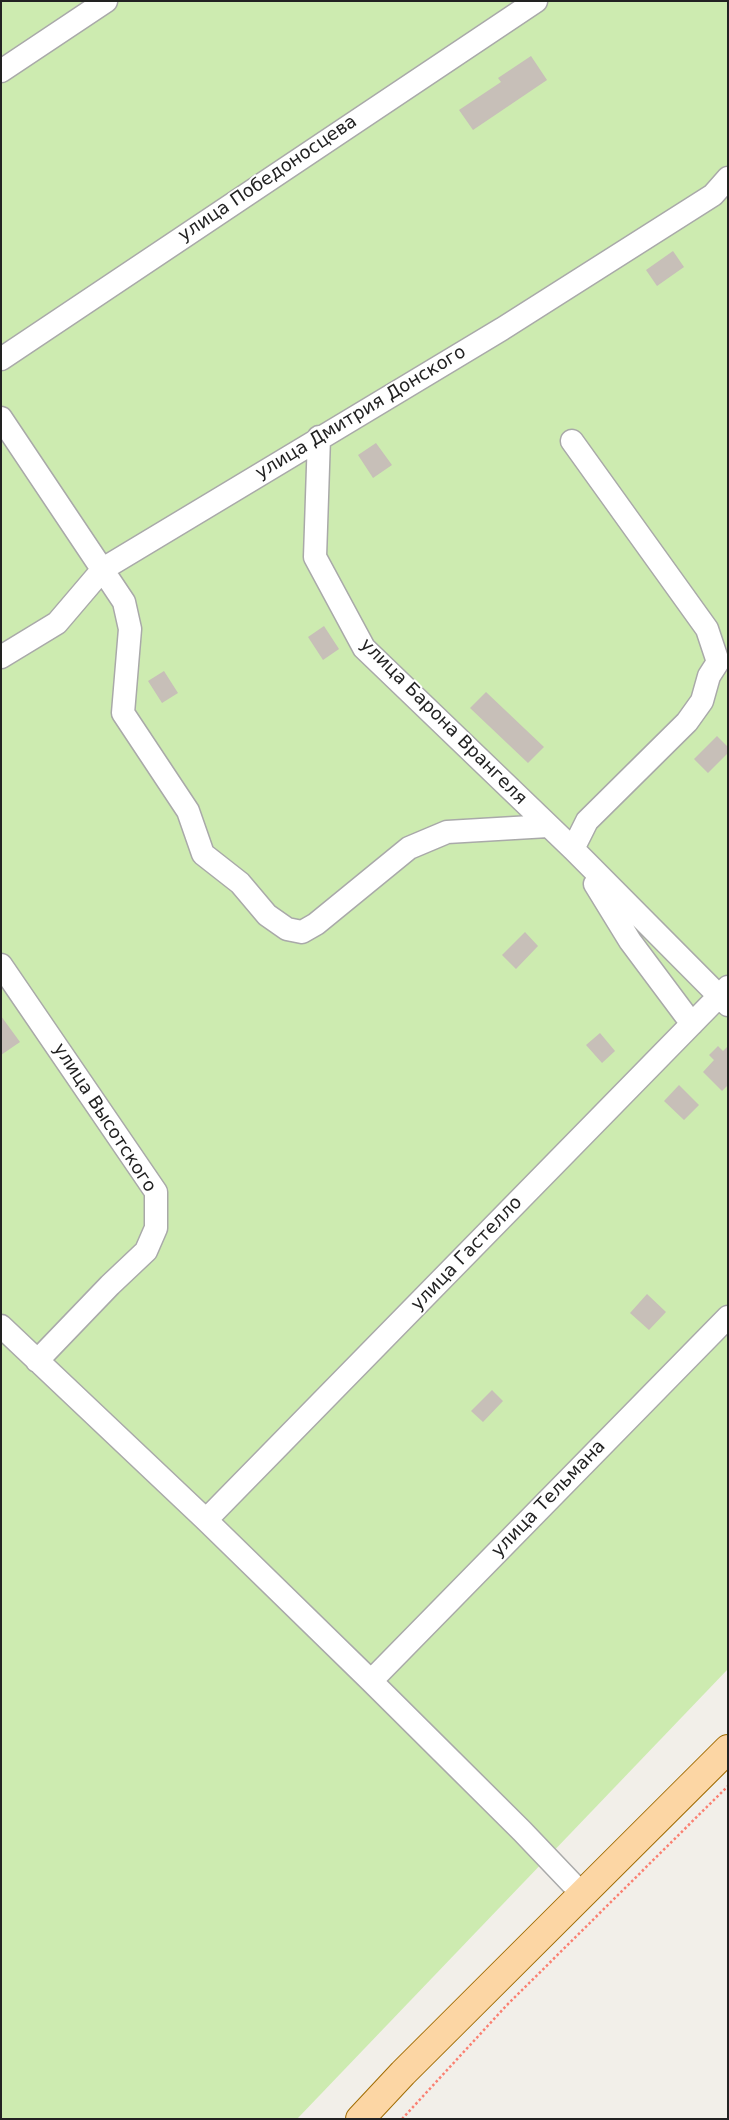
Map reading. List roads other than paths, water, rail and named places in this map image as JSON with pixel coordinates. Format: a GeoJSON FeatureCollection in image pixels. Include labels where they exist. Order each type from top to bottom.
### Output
{"type":"FeatureCollection","features":[{"type":"Feature","properties":{"kind":"main road"},"geometry":{"type":"LineString","coordinates":[[360,2119],[403,2073],[728,1749]]}},
{"type":"Feature","properties":{"kind":"street"},"geometry":{"type":"LineString","coordinates":[[1,71],[106,1]]}},
{"type":"Feature","properties":{"kind":"street","name":"улица Победоносцева"},"geometry":{"type":"LineString","coordinates":[[1,359],[536,1]]}},
{"type":"Feature","properties":{"kind":"street","name":"улица Дмитрия Донского"},"geometry":{"type":"LineString","coordinates":[[1,657],[57,623],[103,569],[510,324],[712,195],[728,178]]}},
{"type":"Feature","properties":{"kind":"street"},"geometry":{"type":"LineString","coordinates":[[1,418],[124,602],[130,629],[123,713],[188,811],[203,854],[229,872],[267,915],[287,929],[302,932],[316,924],[409,848],[447,832],[548,826]]}},
{"type":"Feature","properties":{"kind":"street","name":"улица Барона Врангеля"},"geometry":{"type":"LineString","coordinates":[[319,438],[315,557],[364,648],[573,849]]}},
{"type":"Feature","properties":{"kind":"street"},"geometry":{"type":"LineString","coordinates":[[572,441],[707,629],[723,658],[709,676],[702,701],[687,722],[587,821],[573,849]]}},
{"type":"Feature","properties":{"kind":"street"},"geometry":{"type":"LineString","coordinates":[[573,849],[725,996]]}},
{"type":"Feature","properties":{"kind":"street"},"geometry":{"type":"LineString","coordinates":[[573,849],[630,941],[692,1024]]}},
{"type":"Feature","properties":{"kind":"street","name":"улица Высотского"},"geometry":{"type":"LineString","coordinates":[[1,965],[156,1192],[156,1228],[146,1251],[37,1360]]}},
{"type":"Feature","properties":{"kind":"street","name":"улица Гастелло"},"geometry":{"type":"LineString","coordinates":[[206,1520],[692,1024],[725,996]]}},
{"type":"Feature","properties":{"kind":"street","name":"улица Тельмана"},"geometry":{"type":"LineString","coordinates":[[371,1681],[728,1317]]}},
{"type":"Feature","properties":{"kind":"street"},"geometry":{"type":"LineString","coordinates":[[1,1326],[206,1520],[371,1681],[522,1831],[583,1895]]}}]}
